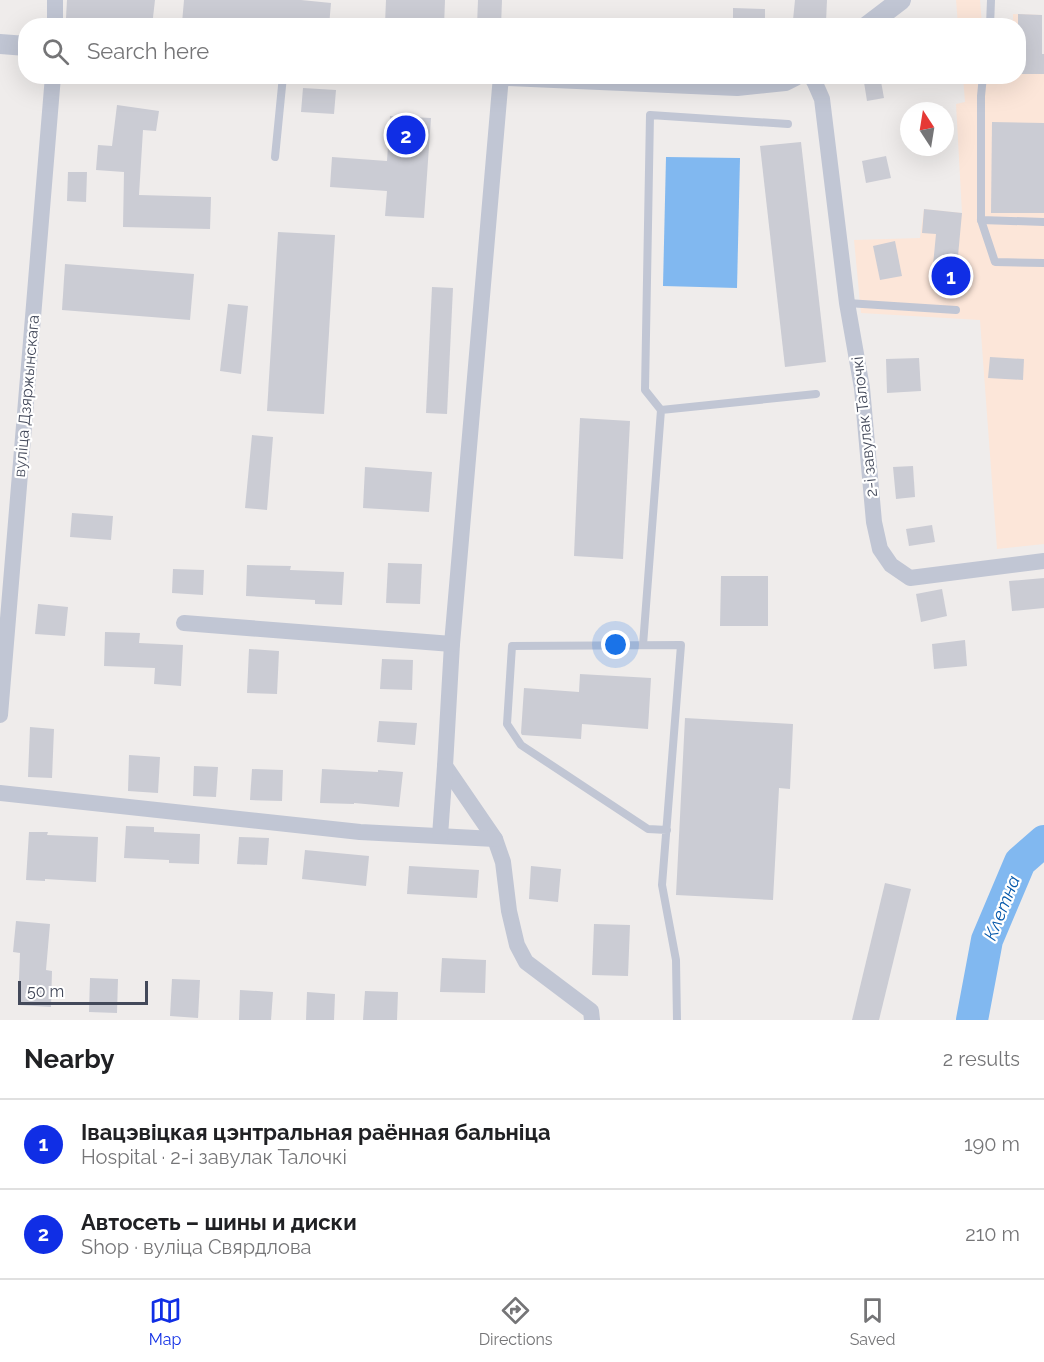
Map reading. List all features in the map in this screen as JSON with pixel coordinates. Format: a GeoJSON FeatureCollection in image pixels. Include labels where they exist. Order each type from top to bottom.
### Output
{"type":"FeatureCollection","features":[{"type":"Feature","properties":{"kind":"street"},"geometry":{"type":"LineString","coordinates":[[55,0],[55,18]]}},
{"type":"Feature","properties":{"kind":"street"},"geometry":{"type":"LineString","coordinates":[[877,18],[901,0]]}},
{"type":"Feature","properties":{"kind":"street"},"geometry":{"type":"LineString","coordinates":[[0,44],[18,45]]}},
{"type":"Feature","properties":{"kind":"street","name":"вуліца Дзяржынскага"},"geometry":{"type":"LineString","coordinates":[[0,715],[52,84]]}},
{"type":"Feature","properties":{"kind":"street"},"geometry":{"type":"LineString","coordinates":[[440,836],[452,644],[500,84]]}},
{"type":"Feature","properties":{"kind":"street"},"geometry":{"type":"LineString","coordinates":[[691,84],[737,86],[756,84]]}},
{"type":"Feature","properties":{"kind":"street","name":"2-і завулак Талочкі"},"geometry":{"type":"LineString","coordinates":[[815,84],[822,99],[847,303],[862,388],[874,522],[880,549],[891,565],[910,578],[1044,561]]}},
{"type":"Feature","properties":{"kind":"street"},"geometry":{"type":"LineString","coordinates":[[184,623],[452,644]]}},
{"type":"Feature","properties":{"kind":"street"},"geometry":{"type":"LineString","coordinates":[[445,766],[495,839],[503,862],[509,910],[517,945],[526,962],[591,1011],[592,1020]]}},
{"type":"Feature","properties":{"kind":"street"},"geometry":{"type":"LineString","coordinates":[[0,793],[360,832],[495,839]]}},
{"type":"Feature","properties":{"kind":"lane"},"geometry":{"type":"LineString","coordinates":[[990,0],[990,18]]}},
{"type":"Feature","properties":{"kind":"lane"},"geometry":{"type":"LineString","coordinates":[[275,157],[282,84]]}},
{"type":"Feature","properties":{"kind":"lane"},"geometry":{"type":"LineString","coordinates":[[982,84],[981,220],[995,262],[1044,263]]}},
{"type":"Feature","properties":{"kind":"lane"},"geometry":{"type":"LineString","coordinates":[[643,645],[661,410],[645,390],[650,115],[789,124]]}},
{"type":"Feature","properties":{"kind":"lane"},"geometry":{"type":"LineString","coordinates":[[981,220],[1044,222]]}},
{"type":"Feature","properties":{"kind":"lane"},"geometry":{"type":"LineString","coordinates":[[847,303],[956,310]]}},
{"type":"Feature","properties":{"kind":"lane"},"geometry":{"type":"LineString","coordinates":[[661,410],[816,394]]}},
{"type":"Feature","properties":{"kind":"lane"},"geometry":{"type":"LineString","coordinates":[[667,830],[648,829],[520,745],[507,724],[512,646],[681,645],[663,885],[676,960],[677,1020]]}},
{"type":"Feature","properties":{"kind":"shaded area"},"geometry":{"type":"Polygon","coordinates":[[[956,0],[980,0],[981,18],[957,18],[956,0]]]}},
{"type":"Feature","properties":{"kind":"shaded area"},"geometry":{"type":"Polygon","coordinates":[[[1013,14],[1042,15],[1042,54],[1044,54],[1044,544],[997,549],[980,320],[861,313],[854,240],[920,238],[924,209],[962,213],[956,104],[965,102],[964,84],[1026,84],[1026,18],[1013,18],[1013,14]]]}},
{"type":"Feature","properties":{"kind":"water"},"geometry":{"type":"Polygon","coordinates":[[[666,157],[740,158],[737,288],[663,286],[666,157]]]}},
{"type":"Feature","properties":{"kind":"building"},"geometry":{"type":"Polygon","coordinates":[[[67,0],[155,0],[153,18],[66,18],[67,0]]]}},
{"type":"Feature","properties":{"kind":"building"},"geometry":{"type":"Polygon","coordinates":[[[184,0],[301,0],[331,3],[330,18],[182,18],[184,0]]]}},
{"type":"Feature","properties":{"kind":"building"},"geometry":{"type":"Polygon","coordinates":[[[386,0],[445,0],[444,18],[385,18],[386,0]]]}},
{"type":"Feature","properties":{"kind":"building"},"geometry":{"type":"Polygon","coordinates":[[[478,0],[502,0],[501,18],[477,18],[478,0]]]}},
{"type":"Feature","properties":{"kind":"building"},"geometry":{"type":"Polygon","coordinates":[[[795,0],[827,0],[826,18],[793,18],[795,0]]]}},
{"type":"Feature","properties":{"kind":"building"},"geometry":{"type":"Polygon","coordinates":[[[733,8],[765,9],[765,18],[733,18],[733,8]]]}},
{"type":"Feature","properties":{"kind":"building"},"geometry":{"type":"Polygon","coordinates":[[[1018,14],[1042,15],[1044,74],[1026,74],[1026,18],[1018,18],[1018,14]]]}},
{"type":"Feature","properties":{"kind":"building"},"geometry":{"type":"Polygon","coordinates":[[[864,84],[881,84],[884,98],[867,101],[864,84]]]}},
{"type":"Feature","properties":{"kind":"building"},"geometry":{"type":"Polygon","coordinates":[[[303,88],[336,90],[334,114],[301,112],[303,88]]]}},
{"type":"Feature","properties":{"kind":"building"},"geometry":{"type":"Polygon","coordinates":[[[117,105],[159,111],[156,131],[143,130],[139,195],[211,197],[210,229],[123,227],[124,172],[96,170],[98,145],[112,146],[117,105]]]}},
{"type":"Feature","properties":{"kind":"building"},"geometry":{"type":"Polygon","coordinates":[[[390,116],[431,118],[424,218],[385,216],[387,191],[330,187],[332,157],[387,161],[390,116]]]}},
{"type":"Feature","properties":{"kind":"building"},"geometry":{"type":"Polygon","coordinates":[[[992,122],[1044,123],[1044,213],[991,213],[992,122]]]}},
{"type":"Feature","properties":{"kind":"building"},"geometry":{"type":"Polygon","coordinates":[[[801,142],[826,362],[785,367],[760,146],[801,142]]]}},
{"type":"Feature","properties":{"kind":"building"},"geometry":{"type":"Polygon","coordinates":[[[886,156],[891,178],[866,183],[862,161],[886,156]]]}},
{"type":"Feature","properties":{"kind":"building"},"geometry":{"type":"Polygon","coordinates":[[[68,172],[87,172],[86,202],[67,201],[68,172]]]}},
{"type":"Feature","properties":{"kind":"building"},"geometry":{"type":"Polygon","coordinates":[[[924,209],[962,213],[955,288],[931,286],[936,234],[922,233],[924,209]]]}},
{"type":"Feature","properties":{"kind":"building"},"geometry":{"type":"Polygon","coordinates":[[[278,232],[335,235],[324,414],[267,411],[278,232]]]}},
{"type":"Feature","properties":{"kind":"building"},"geometry":{"type":"Polygon","coordinates":[[[895,241],[902,276],[880,280],[873,246],[895,241]]]}},
{"type":"Feature","properties":{"kind":"building"},"geometry":{"type":"Polygon","coordinates":[[[65,264],[194,274],[190,320],[62,310],[65,264]]]}},
{"type":"Feature","properties":{"kind":"building"},"geometry":{"type":"Polygon","coordinates":[[[432,287],[453,288],[447,414],[426,413],[432,287]]]}},
{"type":"Feature","properties":{"kind":"building"},"geometry":{"type":"Polygon","coordinates":[[[228,304],[248,306],[241,374],[220,371],[228,304]]]}},
{"type":"Feature","properties":{"kind":"building"},"geometry":{"type":"Polygon","coordinates":[[[990,357],[1024,359],[1023,380],[988,378],[990,357]]]}},
{"type":"Feature","properties":{"kind":"building"},"geometry":{"type":"Polygon","coordinates":[[[919,358],[921,391],[887,393],[886,359],[919,358]]]}},
{"type":"Feature","properties":{"kind":"building"},"geometry":{"type":"Polygon","coordinates":[[[580,418],[630,421],[623,559],[574,556],[580,418]]]}},
{"type":"Feature","properties":{"kind":"building"},"geometry":{"type":"Polygon","coordinates":[[[252,435],[273,437],[267,510],[245,508],[252,435]]]}},
{"type":"Feature","properties":{"kind":"building"},"geometry":{"type":"Polygon","coordinates":[[[913,466],[915,497],[896,499],[893,467],[913,466]]]}},
{"type":"Feature","properties":{"kind":"building"},"geometry":{"type":"Polygon","coordinates":[[[365,467],[432,472],[429,512],[363,508],[365,467]]]}},
{"type":"Feature","properties":{"kind":"building"},"geometry":{"type":"Polygon","coordinates":[[[72,513],[113,516],[111,540],[70,537],[72,513]]]}},
{"type":"Feature","properties":{"kind":"building"},"geometry":{"type":"Polygon","coordinates":[[[932,525],[935,542],[909,546],[906,529],[932,525]]]}},
{"type":"Feature","properties":{"kind":"building"},"geometry":{"type":"Polygon","coordinates":[[[388,563],[422,564],[420,604],[386,603],[388,563]]]}},
{"type":"Feature","properties":{"kind":"building"},"geometry":{"type":"Polygon","coordinates":[[[247,565],[291,566],[290,570],[344,572],[342,605],[315,604],[315,600],[246,596],[247,565]]]}},
{"type":"Feature","properties":{"kind":"building"},"geometry":{"type":"Polygon","coordinates":[[[173,569],[204,570],[203,595],[172,593],[173,569]]]}},
{"type":"Feature","properties":{"kind":"building"},"geometry":{"type":"Polygon","coordinates":[[[721,576],[768,576],[768,626],[720,626],[721,576]]]}},
{"type":"Feature","properties":{"kind":"building"},"geometry":{"type":"Polygon","coordinates":[[[1044,578],[1044,608],[1012,611],[1009,581],[1044,578]]]}},
{"type":"Feature","properties":{"kind":"building"},"geometry":{"type":"Polygon","coordinates":[[[942,589],[947,616],[921,622],[916,594],[942,589]]]}},
{"type":"Feature","properties":{"kind":"building"},"geometry":{"type":"Polygon","coordinates":[[[38,604],[68,607],[65,636],[35,634],[38,604]]]}},
{"type":"Feature","properties":{"kind":"building"},"geometry":{"type":"Polygon","coordinates":[[[105,632],[140,633],[139,643],[183,645],[181,686],[154,684],[155,668],[104,666],[105,632]]]}},
{"type":"Feature","properties":{"kind":"building"},"geometry":{"type":"Polygon","coordinates":[[[965,640],[967,666],[934,669],[932,644],[965,640]]]}},
{"type":"Feature","properties":{"kind":"building"},"geometry":{"type":"Polygon","coordinates":[[[249,649],[279,651],[277,694],[247,693],[249,649]]]}},
{"type":"Feature","properties":{"kind":"building"},"geometry":{"type":"Polygon","coordinates":[[[382,659],[413,660],[412,690],[380,689],[382,659]]]}},
{"type":"Feature","properties":{"kind":"building"},"geometry":{"type":"Polygon","coordinates":[[[580,674],[651,678],[648,729],[582,724],[581,739],[522,735],[524,688],[579,692],[580,674]]]}},
{"type":"Feature","properties":{"kind":"building"},"geometry":{"type":"Polygon","coordinates":[[[685,718],[793,724],[790,789],[779,788],[773,900],[676,895],[685,718]]]}},
{"type":"Feature","properties":{"kind":"building"},"geometry":{"type":"Polygon","coordinates":[[[379,721],[417,723],[415,745],[377,742],[379,721]]]}},
{"type":"Feature","properties":{"kind":"building"},"geometry":{"type":"Polygon","coordinates":[[[30,727],[54,729],[52,778],[28,777],[30,727]]]}},
{"type":"Feature","properties":{"kind":"building"},"geometry":{"type":"Polygon","coordinates":[[[129,755],[160,757],[158,793],[128,791],[129,755]]]}},
{"type":"Feature","properties":{"kind":"building"},"geometry":{"type":"Polygon","coordinates":[[[194,766],[218,767],[216,797],[193,796],[194,766]]]}},
{"type":"Feature","properties":{"kind":"building"},"geometry":{"type":"Polygon","coordinates":[[[252,769],[283,770],[282,801],[250,800],[252,769]]]}},
{"type":"Feature","properties":{"kind":"building"},"geometry":{"type":"Polygon","coordinates":[[[322,769],[403,772],[399,807],[320,803],[322,769]]]}},
{"type":"Feature","properties":{"kind":"building"},"geometry":{"type":"Polygon","coordinates":[[[126,826],[154,827],[154,832],[200,834],[199,864],[124,858],[126,826]]]}},
{"type":"Feature","properties":{"kind":"building"},"geometry":{"type":"Polygon","coordinates":[[[29,832],[98,837],[96,882],[26,880],[29,832]]]}},
{"type":"Feature","properties":{"kind":"building"},"geometry":{"type":"Polygon","coordinates":[[[239,837],[269,838],[267,865],[237,864],[239,837]]]}},
{"type":"Feature","properties":{"kind":"building"},"geometry":{"type":"Polygon","coordinates":[[[305,850],[369,856],[366,886],[302,879],[305,850]]]}},
{"type":"Feature","properties":{"kind":"building"},"geometry":{"type":"Polygon","coordinates":[[[409,866],[479,870],[477,898],[407,894],[409,866]]]}},
{"type":"Feature","properties":{"kind":"building"},"geometry":{"type":"Polygon","coordinates":[[[531,866],[561,869],[558,902],[529,899],[531,866]]]}},
{"type":"Feature","properties":{"kind":"building"},"geometry":{"type":"Polygon","coordinates":[[[885,883],[911,889],[879,1020],[852,1020],[885,883]]]}},
{"type":"Feature","properties":{"kind":"building"},"geometry":{"type":"Polygon","coordinates":[[[16,921],[50,924],[46,970],[52,971],[51,1007],[18,1005],[20,953],[13,952],[16,921]]]}},
{"type":"Feature","properties":{"kind":"building"},"geometry":{"type":"Polygon","coordinates":[[[594,924],[630,925],[628,976],[592,975],[594,924]]]}},
{"type":"Feature","properties":{"kind":"building"},"geometry":{"type":"Polygon","coordinates":[[[442,958],[486,960],[485,993],[440,992],[442,958]]]}},
{"type":"Feature","properties":{"kind":"building"},"geometry":{"type":"Polygon","coordinates":[[[90,978],[118,979],[117,1013],[89,1012],[90,978]]]}},
{"type":"Feature","properties":{"kind":"building"},"geometry":{"type":"Polygon","coordinates":[[[172,979],[200,980],[198,1018],[170,1016],[172,979]]]}},
{"type":"Feature","properties":{"kind":"building"},"geometry":{"type":"Polygon","coordinates":[[[240,990],[273,992],[271,1020],[239,1020],[240,990]]]}},
{"type":"Feature","properties":{"kind":"building"},"geometry":{"type":"Polygon","coordinates":[[[365,991],[398,992],[397,1020],[363,1020],[365,991]]]}},
{"type":"Feature","properties":{"kind":"building"},"geometry":{"type":"Polygon","coordinates":[[[307,992],[335,994],[334,1020],[306,1020],[307,992]]]}},
{"type":"Feature","properties":{"kind":"waterway","name":"Клетна"},"geometry":{"type":"LineString","coordinates":[[972,1020],[987,940],[1020,862],[1044,841]]}},
{"type":"Feature","properties":{"kind":"place","name":"Автосеть – шины и диски"},"geometry":{"type":"Point","coordinates":[406,135]}},
{"type":"Feature","properties":{"kind":"place","name":"Івацэвіцкая цэнтральная раённая бальніца"},"geometry":{"type":"Point","coordinates":[951,276]}}]}
